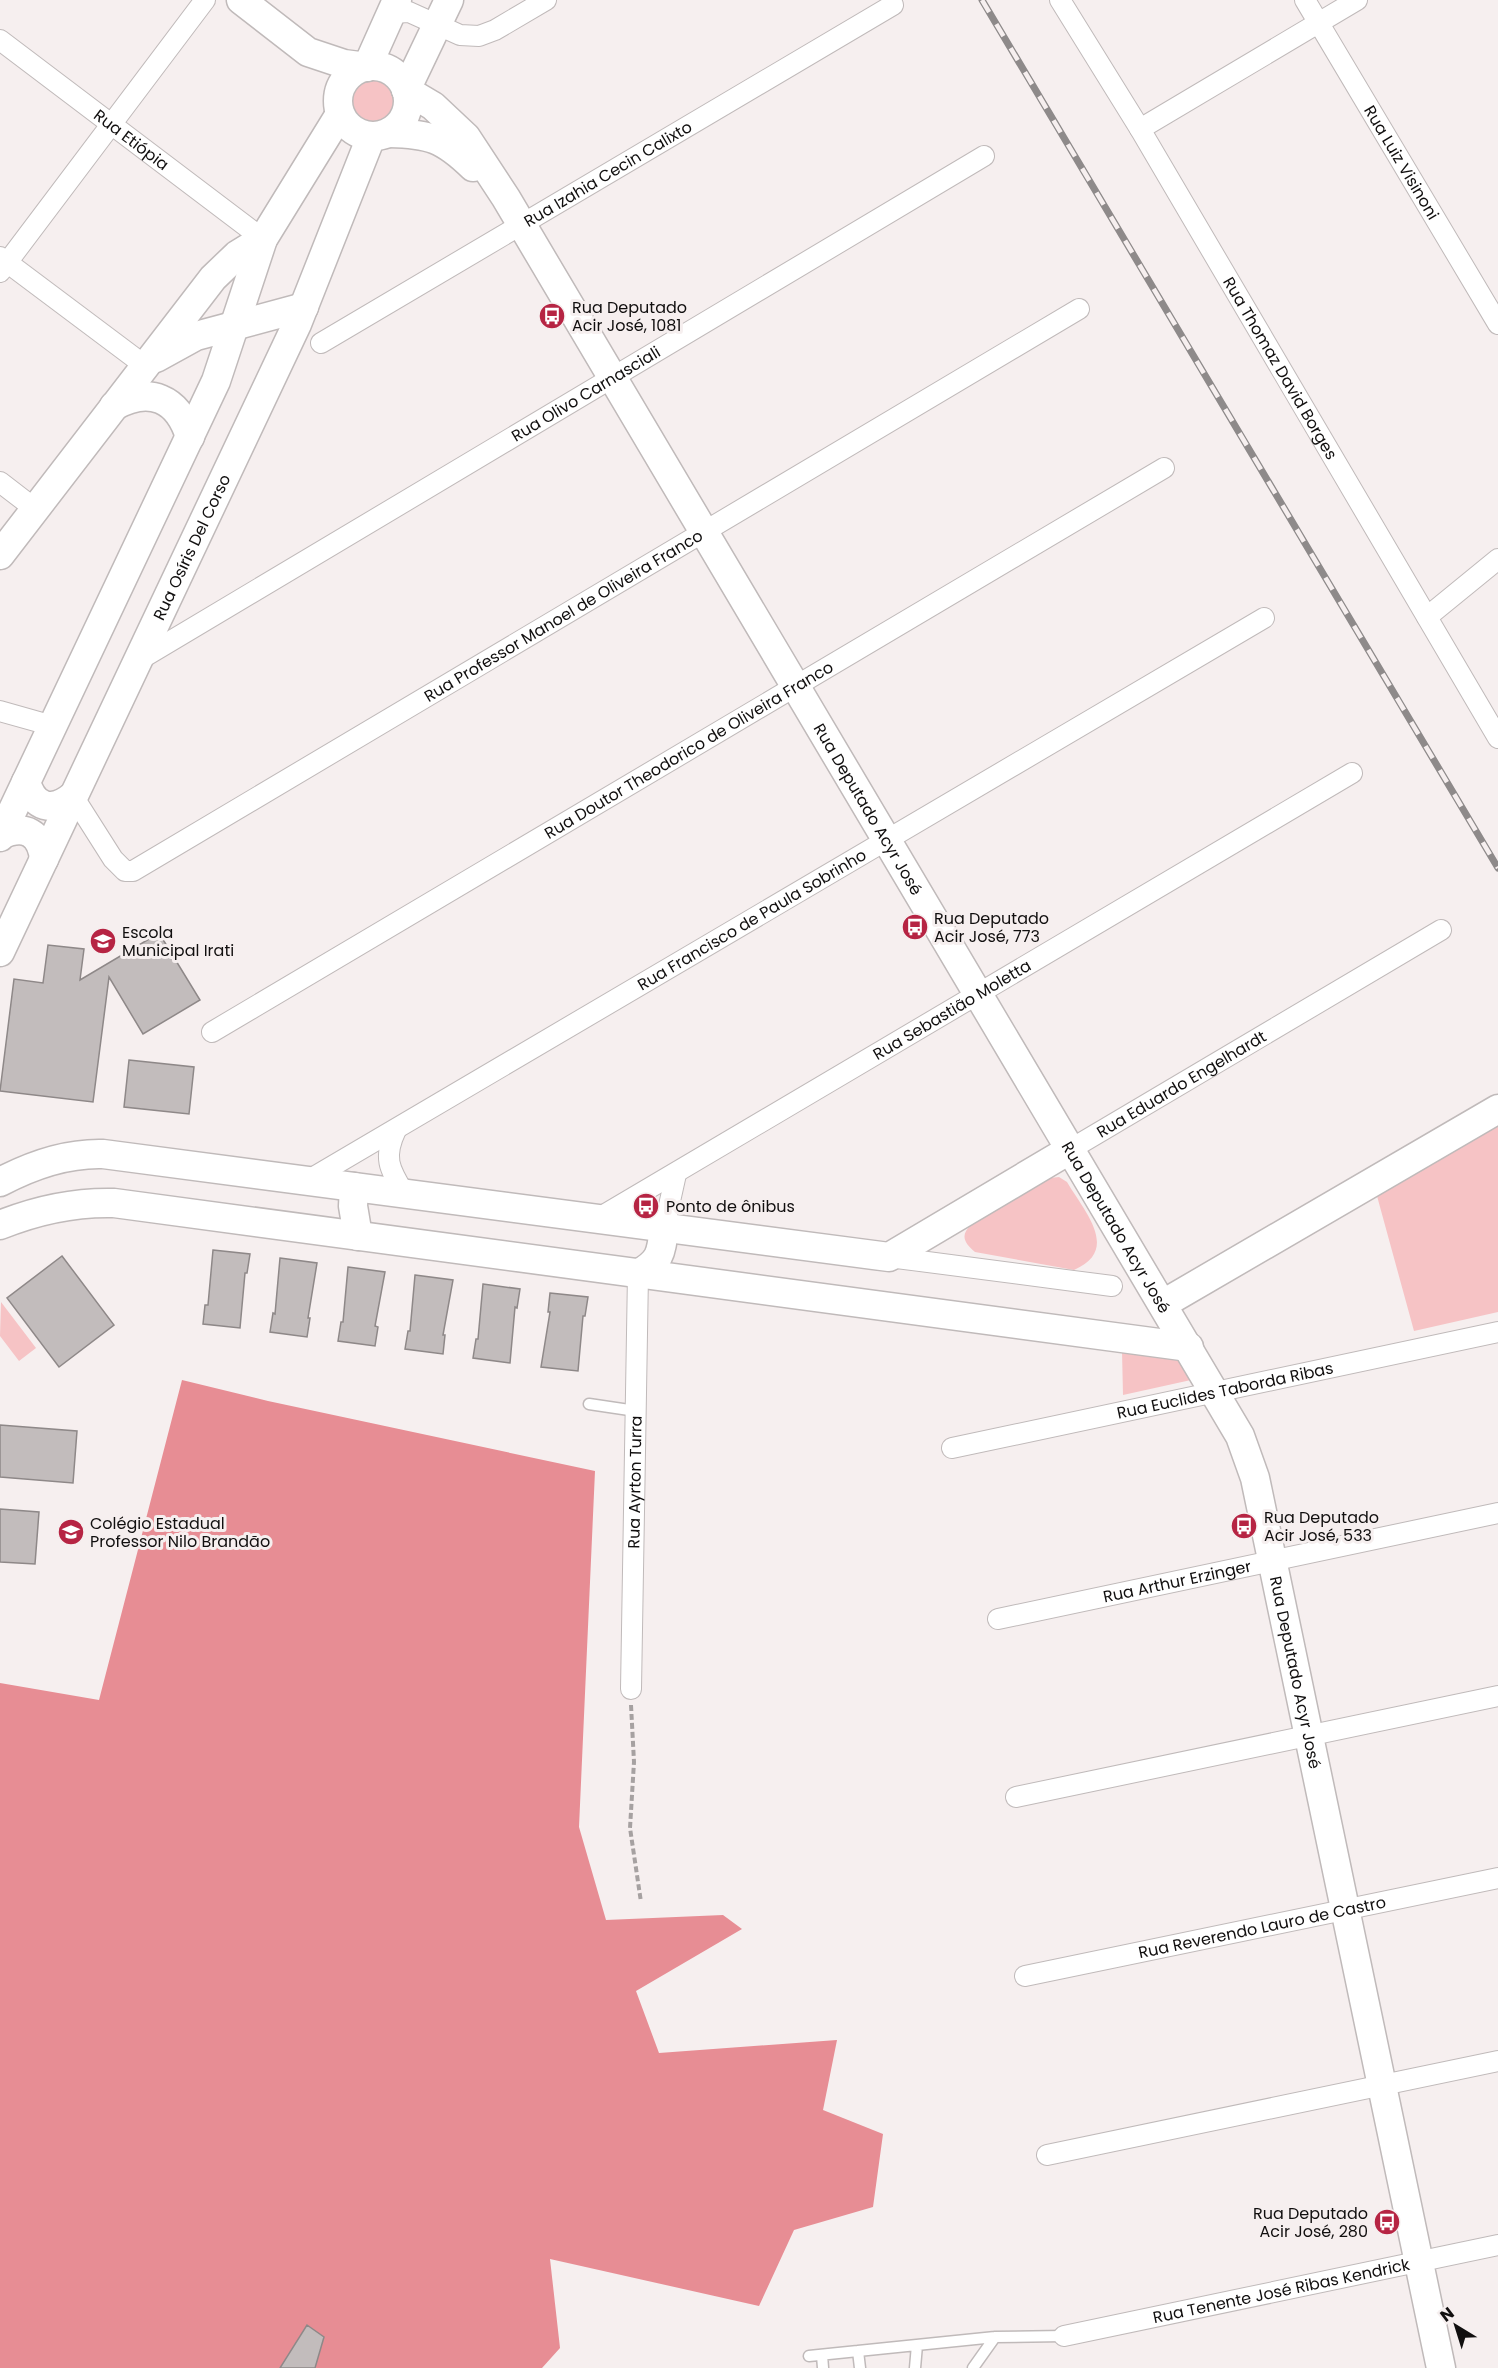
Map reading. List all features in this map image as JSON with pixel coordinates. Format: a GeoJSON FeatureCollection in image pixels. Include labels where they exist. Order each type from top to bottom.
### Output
{"type":"FeatureCollection","features":[{"type":"Feature","properties":{"kind":"street"},"geometry":{"type":"LineString","coordinates":[[144,365],[2,264],[112,124],[205,0]]}},
{"type":"Feature","properties":{"kind":"street"},"geometry":{"type":"LineString","coordinates":[[241,0],[308,52],[344,64],[386,69],[402,81],[406,90],[409,99],[404,119],[380,135],[352,130],[308,52]]}},
{"type":"Feature","properties":{"kind":"street"},"geometry":{"type":"LineString","coordinates":[[443,12],[460,34],[480,36],[495,30],[546,0]]}},
{"type":"Feature","properties":{"kind":"street","name":"Rua Thomaz David Borges"},"geometry":{"type":"LineString","coordinates":[[1060,0],[1140,129],[1498,738]]}},
{"type":"Feature","properties":{"kind":"street","name":"Rua Luiz Visinoni"},"geometry":{"type":"LineString","coordinates":[[1305,0],[1498,324]]}},
{"type":"Feature","properties":{"kind":"street"},"geometry":{"type":"LineString","coordinates":[[1140,129],[1357,0]]}},
{"type":"Feature","properties":{"kind":"street","name":"Rua Izahia Cecin Calixto"},"geometry":{"type":"LineString","coordinates":[[321,343],[893,5]]}},
{"type":"Feature","properties":{"kind":"street"},"geometry":{"type":"LineString","coordinates":[[0,836],[216,381],[263,239],[339,106],[347,78],[367,67],[394,6],[409,12],[443,12]]}},
{"type":"Feature","properties":{"kind":"street"},"geometry":{"type":"LineString","coordinates":[[406,90],[443,12]]}},
{"type":"Feature","properties":{"kind":"street","name":"Rua Etiópia"},"geometry":{"type":"LineString","coordinates":[[0,40],[263,239]]}},
{"type":"Feature","properties":{"kind":"street","name":"Rua Deputado Acyr José"},"geometry":{"type":"LineString","coordinates":[[406,90],[441,112],[466,137],[506,198],[1240,1436],[1248,1455],[1272,1561],[1441,2368]]}},
{"type":"Feature","properties":{"kind":"street","name":"Rua Deputado Acyr José"},"geometry":{"type":"LineString","coordinates":[[380,135],[418,134],[447,144],[506,198]]}},
{"type":"Feature","properties":{"kind":"street","name":"Rua Osíris Del Corso"},"geometry":{"type":"LineString","coordinates":[[0,952],[304,307],[345,198],[380,135]]}},
{"type":"Feature","properties":{"kind":"street","name":"Rua Olivo Carnasciali"},"geometry":{"type":"LineString","coordinates":[[138,660],[984,156]]}},
{"type":"Feature","properties":{"kind":"street"},"geometry":{"type":"LineString","coordinates":[[0,555],[213,278],[237,255],[263,239]]}},
{"type":"Feature","properties":{"kind":"street"},"geometry":{"type":"LineString","coordinates":[[144,365],[176,345],[196,336],[304,307]]}},
{"type":"Feature","properties":{"kind":"street","name":"Rua Professor Manoel de Oliveira Franco"},"geometry":{"type":"LineString","coordinates":[[74,796],[113,860],[125,871],[133,871],[1079,309]]}},
{"type":"Feature","properties":{"kind":"street"},"geometry":{"type":"LineString","coordinates":[[114,406],[129,397],[145,395],[162,399],[175,408],[185,421],[190,437]]}},
{"type":"Feature","properties":{"kind":"street","name":"Rua Doutor Theodorico de Oliveira Franco"},"geometry":{"type":"LineString","coordinates":[[212,1032],[1164,468]]}},
{"type":"Feature","properties":{"kind":"street"},"geometry":{"type":"LineString","coordinates":[[0,482],[35,508]]}},
{"type":"Feature","properties":{"kind":"street"},"geometry":{"type":"LineString","coordinates":[[1427,617],[1498,559]]}},
{"type":"Feature","properties":{"kind":"street"},"geometry":{"type":"LineString","coordinates":[[160,614],[171,625],[187,630]]}},
{"type":"Feature","properties":{"kind":"street","name":"Rua Francisco de Paula Sobrinho"},"geometry":{"type":"LineString","coordinates":[[306,1181],[1264,618]]}},
{"type":"Feature","properties":{"kind":"street"},"geometry":{"type":"LineString","coordinates":[[0,711],[52,726]]}},
{"type":"Feature","properties":{"kind":"street","name":"Rua Sebastião Moletta"},"geometry":{"type":"LineString","coordinates":[[597,1219],[1353,773]]}},
{"type":"Feature","properties":{"kind":"street"},"geometry":{"type":"LineString","coordinates":[[26,782],[30,794],[39,803],[51,807],[63,804],[74,796]]}},
{"type":"Feature","properties":{"kind":"street"},"geometry":{"type":"LineString","coordinates":[[0,836],[12,830],[25,830],[35,836],[42,846],[44,859]]}},
{"type":"Feature","properties":{"kind":"street","name":"Rua Eduardo Engelhardt"},"geometry":{"type":"LineString","coordinates":[[889,1257],[1441,930]]}},
{"type":"Feature","properties":{"kind":"street"},"geometry":{"type":"LineString","coordinates":[[1163,1304],[1498,1109]]}},
{"type":"Feature","properties":{"kind":"street"},"geometry":{"type":"LineString","coordinates":[[396,1130],[389,1145],[388,1155],[390,1168],[404,1193]]}},
{"type":"Feature","properties":{"kind":"street"},"geometry":{"type":"LineString","coordinates":[[358,1236],[353,1206],[361,1150]]}},
{"type":"Feature","properties":{"kind":"street"},"geometry":{"type":"LineString","coordinates":[[5,1177],[49,1161],[90,1154],[1112,1286]]}},
{"type":"Feature","properties":{"kind":"street"},"geometry":{"type":"LineString","coordinates":[[638,1274],[651,1267],[662,1248],[676,1174]]}},
{"type":"Feature","properties":{"kind":"street"},"geometry":{"type":"LineString","coordinates":[[0,1226],[27,1215],[61,1206],[90,1202],[114,1203],[1189,1347]]}},
{"type":"Feature","properties":{"kind":"street","name":"Rua Ayrton Turra"},"geometry":{"type":"LineString","coordinates":[[631,1689],[638,1274]]}},
{"type":"Feature","properties":{"kind":"street","name":"Rua Euclides Taborda Ribas"},"geometry":{"type":"LineString","coordinates":[[952,1448],[1498,1332]]}},
{"type":"Feature","properties":{"kind":"street","name":"Rua Arthur Erzinger"},"geometry":{"type":"LineString","coordinates":[[998,1619],[1498,1513]]}},
{"type":"Feature","properties":{"kind":"street"},"geometry":{"type":"LineString","coordinates":[[1016,1797],[1498,1696]]}},
{"type":"Feature","properties":{"kind":"street","name":"Rua Reverendo Lauro de Castro"},"geometry":{"type":"LineString","coordinates":[[1025,1976],[1498,1878]]}},
{"type":"Feature","properties":{"kind":"street"},"geometry":{"type":"LineString","coordinates":[[1047,2155],[1498,2061]]}},
{"type":"Feature","properties":{"kind":"street","name":"Rua Tenente José Ribas Kendrick"},"geometry":{"type":"LineString","coordinates":[[1064,2336],[1498,2245]]}},
{"type":"Feature","properties":{"kind":"lane"},"geometry":{"type":"LineString","coordinates":[[589,1404],[636,1411]]}},
{"type":"Feature","properties":{"kind":"lane"},"geometry":{"type":"LineString","coordinates":[[809,2356],[995,2337],[1064,2336]]}},
{"type":"Feature","properties":{"kind":"lane"},"geometry":{"type":"LineString","coordinates":[[973,2368],[995,2337]]}},
{"type":"Feature","properties":{"kind":"lane"},"geometry":{"type":"LineString","coordinates":[[915,2368],[917,2345]]}},
{"type":"Feature","properties":{"kind":"lane"},"geometry":{"type":"LineString","coordinates":[[858,2351],[860,2368]]}},
{"type":"Feature","properties":{"kind":"lane"},"geometry":{"type":"LineString","coordinates":[[822,2355],[824,2368]]}},
{"type":"Feature","properties":{"kind":"path"},"geometry":{"type":"LineString","coordinates":[[631,1689],[634,1762],[630,1835],[641,1902]]}},
{"type":"Feature","properties":{"kind":"shaded area"},"geometry":{"type":"Polygon","coordinates":[[[373,71],[390,76],[398,84],[403,101],[398,118],[390,126],[373,131],[356,126],[348,118],[343,101],[348,84],[356,76],[373,71]]]}},
{"type":"Feature","properties":{"kind":"shaded area"},"geometry":{"type":"Polygon","coordinates":[[[1498,1124],[1498,1312],[1414,1331],[1377,1196],[1498,1124]]]}},
{"type":"Feature","properties":{"kind":"shaded area"},"geometry":{"type":"Polygon","coordinates":[[[1059,1177],[1067,1182],[1094,1229],[1097,1241],[1095,1252],[1088,1262],[1074,1270],[975,1252],[968,1245],[965,1232],[971,1225],[1050,1178],[1059,1177]]]}},
{"type":"Feature","properties":{"kind":"shaded area"},"geometry":{"type":"Polygon","coordinates":[[[1,1302],[36,1348],[19,1361],[0,1336],[1,1302]]]}},
{"type":"Feature","properties":{"kind":"shaded area"},"geometry":{"type":"Polygon","coordinates":[[[1122,1351],[1177,1357],[1191,1380],[1123,1395],[1122,1351]]]}},
{"type":"Feature","properties":{"kind":"shaded area"},"geometry":{"type":"Polygon","coordinates":[[[182,1380],[268,1401],[595,1471],[579,1827],[606,1920],[723,1915],[742,1929],[636,1991],[659,2053],[837,2040],[823,2110],[883,2134],[873,2207],[794,2230],[759,2306],[550,2259],[560,2348],[542,2368],[0,2368],[0,1683],[99,1700],[182,1380]]]}},
{"type":"Feature","properties":{"kind":"building"},"geometry":{"type":"Polygon","coordinates":[[[159,933],[200,1000],[143,1034],[109,977],[93,1102],[0,1091],[14,979],[43,983],[48,945],[84,949],[80,980],[159,933]]]}},
{"type":"Feature","properties":{"kind":"building"},"geometry":{"type":"Polygon","coordinates":[[[129,1060],[194,1067],[189,1114],[124,1107],[129,1060]]]}},
{"type":"Feature","properties":{"kind":"building"},"geometry":{"type":"Polygon","coordinates":[[[213,1250],[250,1254],[247,1273],[245,1273],[240,1328],[203,1324],[205,1305],[208,1305],[213,1250]]]}},
{"type":"Feature","properties":{"kind":"building"},"geometry":{"type":"Polygon","coordinates":[[[62,1256],[114,1325],[59,1367],[7,1298],[62,1256]]]}},
{"type":"Feature","properties":{"kind":"building"},"geometry":{"type":"Polygon","coordinates":[[[280,1258],[317,1263],[307,1337],[270,1332],[273,1313],[275,1314],[280,1258]]]}},
{"type":"Feature","properties":{"kind":"building"},"geometry":{"type":"Polygon","coordinates":[[[348,1267],[385,1272],[375,1326],[378,1327],[375,1346],[338,1341],[341,1322],[343,1322],[348,1267]]]}},
{"type":"Feature","properties":{"kind":"building"},"geometry":{"type":"Polygon","coordinates":[[[415,1275],[453,1280],[443,1335],[445,1335],[443,1354],[405,1349],[408,1331],[410,1331],[415,1275]]]}},
{"type":"Feature","properties":{"kind":"building"},"geometry":{"type":"Polygon","coordinates":[[[483,1284],[520,1289],[517,1308],[515,1307],[510,1363],[473,1358],[476,1339],[478,1339],[483,1284]]]}},
{"type":"Feature","properties":{"kind":"building"},"geometry":{"type":"Polygon","coordinates":[[[550,1293],[588,1297],[585,1316],[583,1316],[578,1371],[541,1367],[550,1312],[548,1312],[550,1293]]]}},
{"type":"Feature","properties":{"kind":"building"},"geometry":{"type":"Polygon","coordinates":[[[0,1425],[77,1431],[73,1483],[0,1477],[0,1425]]]}},
{"type":"Feature","properties":{"kind":"building"},"geometry":{"type":"Polygon","coordinates":[[[0,1509],[39,1512],[35,1564],[0,1562],[0,1509]]]}},
{"type":"Feature","properties":{"kind":"building"},"geometry":{"type":"Polygon","coordinates":[[[307,2325],[324,2337],[315,2368],[280,2368],[307,2325]]]}},
{"type":"Feature","properties":{"kind":"railway"},"geometry":{"type":"LineString","coordinates":[[982,0],[1498,868]]}},
{"type":"Feature","properties":{"kind":"place","name":"Rua Deputado Acir José, 1081"},"geometry":{"type":"Point","coordinates":[552,316]}},
{"type":"Feature","properties":{"kind":"place","name":"Rua Deputado Acir José, 773"},"geometry":{"type":"Point","coordinates":[915,927]}},
{"type":"Feature","properties":{"kind":"place","name":"Escola Municipal Irati"},"geometry":{"type":"Point","coordinates":[103,941]}},
{"type":"Feature","properties":{"kind":"place","name":"Ponto de ônibus"},"geometry":{"type":"Point","coordinates":[646,1206]}},
{"type":"Feature","properties":{"kind":"place","name":"Rua Deputado Acir José, 533"},"geometry":{"type":"Point","coordinates":[1244,1526]}},
{"type":"Feature","properties":{"kind":"place","name":"Colégio Estadual Professor Nilo Brandão"},"geometry":{"type":"Point","coordinates":[71,1532]}},
{"type":"Feature","properties":{"kind":"place","name":"Rua Deputado Acir José, 280"},"geometry":{"type":"Point","coordinates":[1387,2222]}}]}
